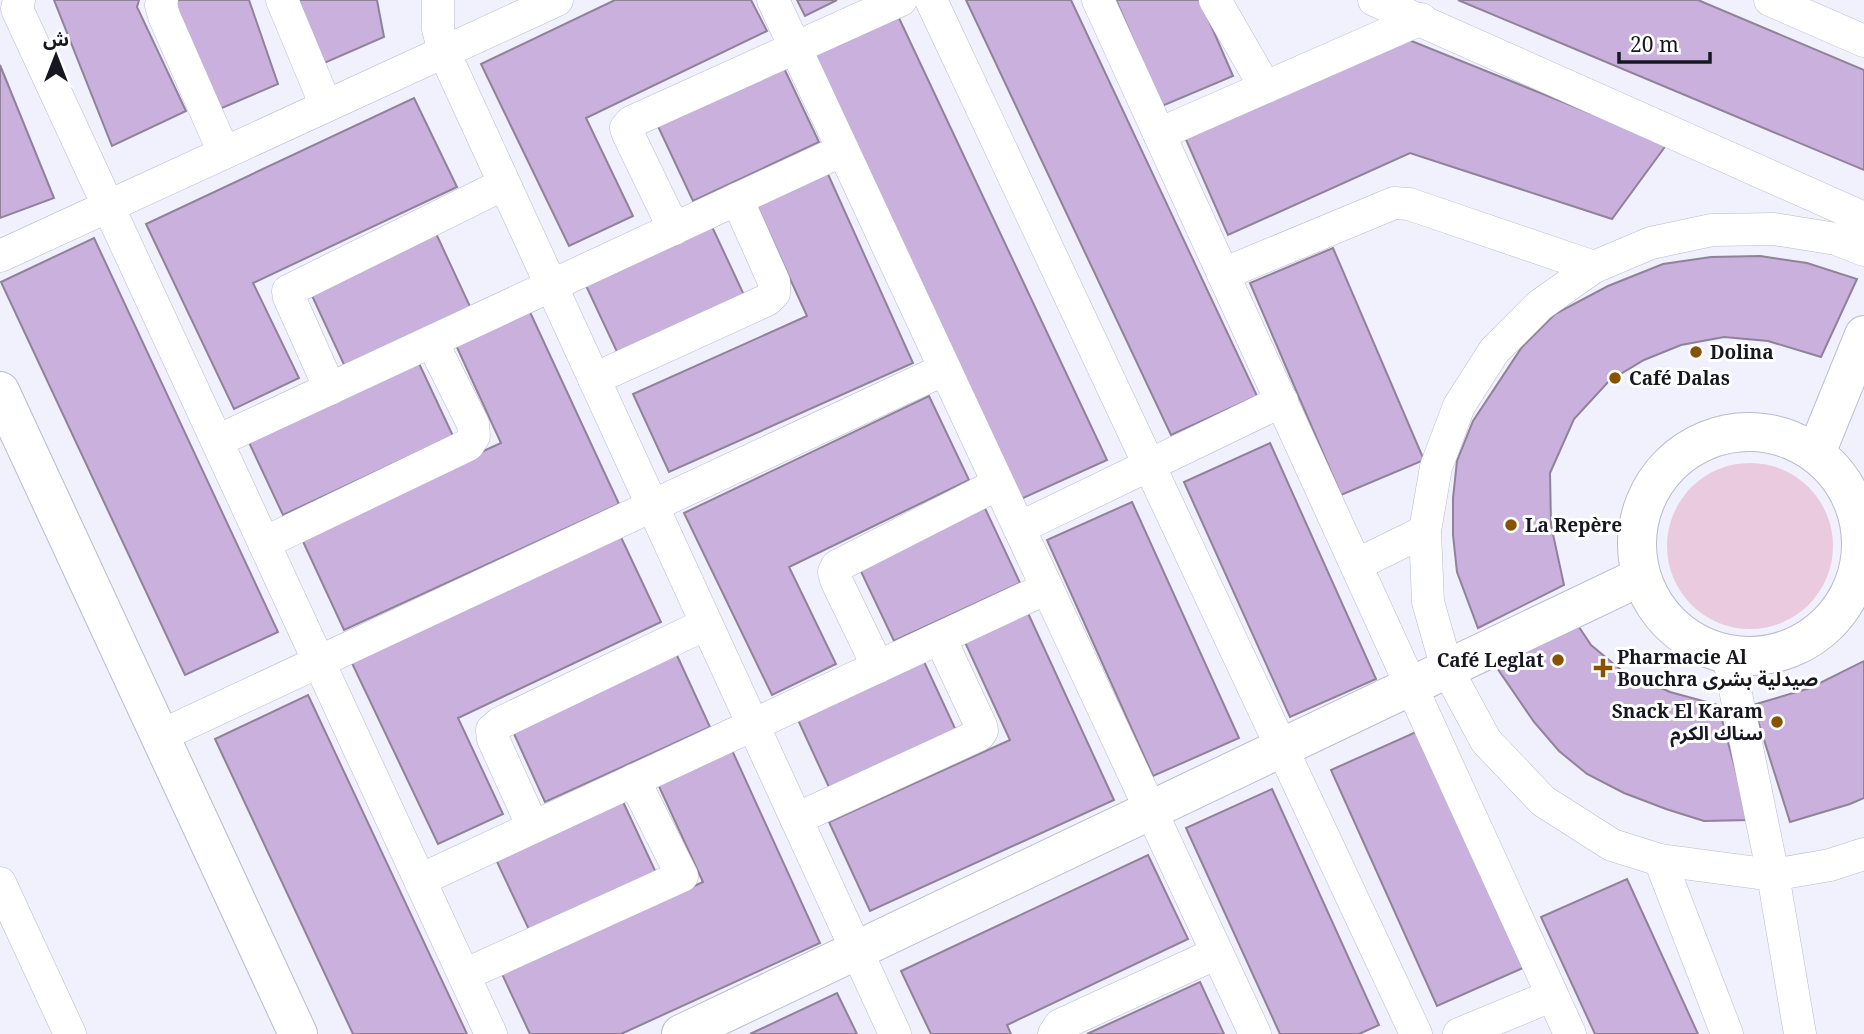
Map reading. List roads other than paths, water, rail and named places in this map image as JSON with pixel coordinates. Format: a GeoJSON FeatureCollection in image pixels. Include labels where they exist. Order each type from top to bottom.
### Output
{"type":"FeatureCollection","features":[{"type":"Feature","properties":{"kind":"street"},"geometry":{"type":"LineString","coordinates":[[19,0],[17,9],[491,1034]]}},
{"type":"Feature","properties":{"kind":"street"},"geometry":{"type":"LineString","coordinates":[[162,0],[164,16],[224,153]]}},
{"type":"Feature","properties":{"kind":"street"},"geometry":{"type":"LineString","coordinates":[[282,0],[326,106]]}},
{"type":"Feature","properties":{"kind":"street"},"geometry":{"type":"LineString","coordinates":[[438,0],[438,29],[443,52],[895,1034]]}},
{"type":"Feature","properties":{"kind":"street"},"geometry":{"type":"LineString","coordinates":[[0,256],[557,0]]}},
{"type":"Feature","properties":{"kind":"street"},"geometry":{"type":"LineString","coordinates":[[773,0],[1255,1034]]}},
{"type":"Feature","properties":{"kind":"street"},"geometry":{"type":"LineString","coordinates":[[674,229],[626,128],[631,122],[901,0]]}},
{"type":"Feature","properties":{"kind":"street"},"geometry":{"type":"LineString","coordinates":[[931,0],[1416,1034]]}},
{"type":"Feature","properties":{"kind":"street"},"geometry":{"type":"LineString","coordinates":[[1098,0],[1570,1034]]}},
{"type":"Feature","properties":{"kind":"street"},"geometry":{"type":"LineString","coordinates":[[1215,0],[1265,88]]}},
{"type":"Feature","properties":{"kind":"street"},"geometry":{"type":"LineString","coordinates":[[1770,0],[1864,41]]}},
{"type":"Feature","properties":{"kind":"street"},"geometry":{"type":"LineString","coordinates":[[1385,2],[1864,218]]}},
{"type":"Feature","properties":{"kind":"street"},"geometry":{"type":"LineString","coordinates":[[1160,134],[1421,19]]}},
{"type":"Feature","properties":{"kind":"street"},"geometry":{"type":"LineString","coordinates":[[217,441],[843,150]]}},
{"type":"Feature","properties":{"kind":"street"},"geometry":{"type":"LineString","coordinates":[[330,389],[288,291],[504,184]]}},
{"type":"Feature","properties":{"kind":"street"},"geometry":{"type":"LineString","coordinates":[[594,379],[767,300],[774,293],[774,282],[737,199]]}},
{"type":"Feature","properties":{"kind":"street"},"geometry":{"type":"LineString","coordinates":[[1223,274],[1394,203],[1409,204],[1594,267]]}},
{"type":"Feature","properties":{"kind":"street"},"geometry":{"type":"LineString","coordinates":[[1864,250],[1836,239],[1774,229],[1712,230],[1651,243],[1594,267],[1540,304],[1494,351],[1459,406],[1436,467],[1425,531],[1428,601],[1447,669],[1486,741],[1542,801],[1612,845],[1660,860],[1773,875],[1830,865],[1864,854]]}},
{"type":"Feature","properties":{"kind":"street"},"geometry":{"type":"LineString","coordinates":[[1816,453],[1864,335]]}},
{"type":"Feature","properties":{"kind":"street"},"geometry":{"type":"LineString","coordinates":[[264,542],[468,445],[474,436],[472,424],[432,342]]}},
{"type":"Feature","properties":{"kind":"street"},"geometry":{"type":"LineString","coordinates":[[160,736],[945,369]]}},
{"type":"Feature","properties":{"kind":"street"},"geometry":{"type":"LineString","coordinates":[[0,391],[298,1034]]}},
{"type":"Feature","properties":{"kind":"street"},"geometry":{"type":"LineString","coordinates":[[1018,528],[1282,401]]}},
{"type":"Feature","properties":{"kind":"street"},"geometry":{"type":"LineString","coordinates":[[1749,431],[1785,437],[1816,453],[1846,485],[1861,526],[1860,569],[1853,611],[1792,649],[1760,656],[1728,655],[1690,641],[1659,613],[1640,577],[1636,542],[1642,508],[1658,477],[1684,452],[1715,437],[1749,431]]}},
{"type":"Feature","properties":{"kind":"street"},"geometry":{"type":"LineString","coordinates":[[878,667],[836,580],[834,572],[837,566],[998,484]]}},
{"type":"Feature","properties":{"kind":"street"},"geometry":{"type":"LineString","coordinates":[[1356,565],[1425,531]]}},
{"type":"Feature","properties":{"kind":"street"},"geometry":{"type":"LineString","coordinates":[[681,1034],[1640,577]]}},
{"type":"Feature","properties":{"kind":"street"},"geometry":{"type":"LineString","coordinates":[[420,880],[1047,588]]}},
{"type":"Feature","properties":{"kind":"street"},"geometry":{"type":"LineString","coordinates":[[533,827],[493,739],[492,730],[500,723],[706,624]]}},
{"type":"Feature","properties":{"kind":"street"},"geometry":{"type":"LineString","coordinates":[[796,819],[979,735],[981,726],[940,638]]}},
{"type":"Feature","properties":{"kind":"street"},"geometry":{"type":"LineString","coordinates":[[1728,655],[1773,875],[1800,1034]]}},
{"type":"Feature","properties":{"kind":"street"},"geometry":{"type":"LineString","coordinates":[[464,975],[682,876],[634,780]]}},
{"type":"Feature","properties":{"kind":"street"},"geometry":{"type":"LineString","coordinates":[[1660,860],[1727,1034]]}},
{"type":"Feature","properties":{"kind":"street"},"geometry":{"type":"LineString","coordinates":[[0,883],[70,1034]]}},
{"type":"Feature","properties":{"kind":"street"},"geometry":{"type":"LineString","coordinates":[[1054,1034],[1060,1025],[1217,953]]}},
{"type":"Feature","properties":{"kind":"street"},"geometry":{"type":"LineString","coordinates":[[1460,1034],[1551,996]]}},
{"type":"Feature","properties":{"kind":"place","name":"Dolina"},"geometry":{"type":"Point","coordinates":[1696,352]}},
{"type":"Feature","properties":{"kind":"place","name":"Café Dalas"},"geometry":{"type":"Point","coordinates":[1615,378]}},
{"type":"Feature","properties":{"kind":"place","name":"La Repère"},"geometry":{"type":"Point","coordinates":[1511,525]}},
{"type":"Feature","properties":{"kind":"place","name":"Café Leglat"},"geometry":{"type":"Point","coordinates":[1558,660]}},
{"type":"Feature","properties":{"kind":"place","name":"Pharmacie Al Bouchra صيدلية بشرى"},"geometry":{"type":"Point","coordinates":[1603,668]}},
{"type":"Feature","properties":{"kind":"place","name":"Snack El Karam سناك الكرم"},"geometry":{"type":"Point","coordinates":[1777,722]}}]}
